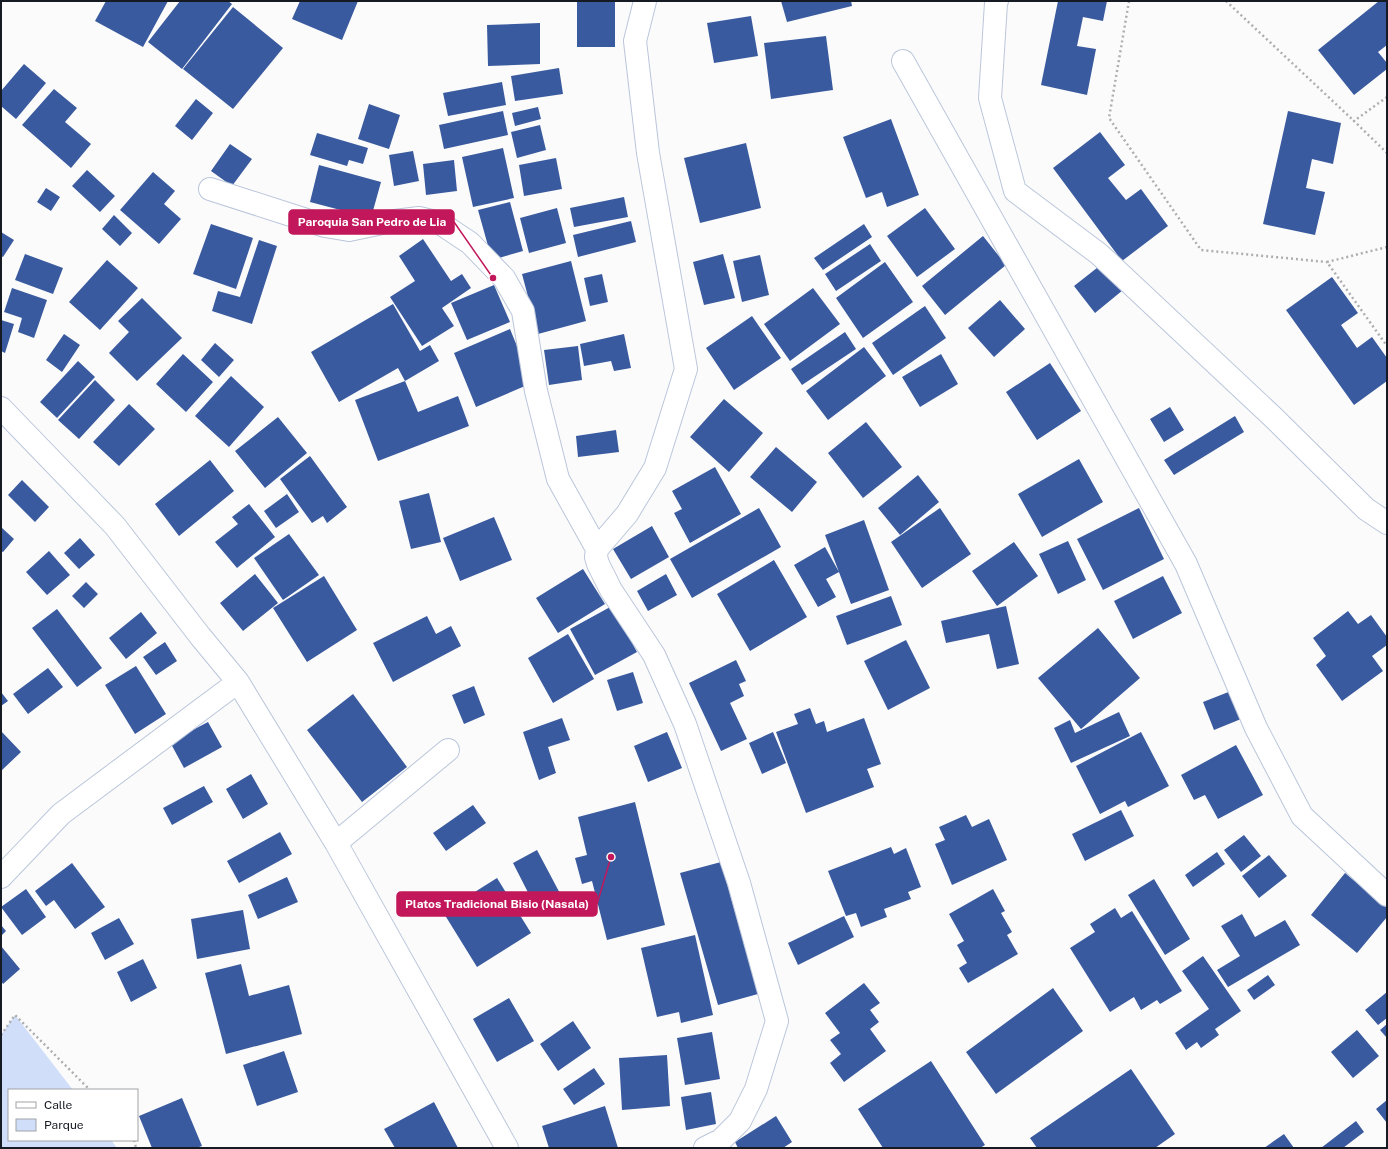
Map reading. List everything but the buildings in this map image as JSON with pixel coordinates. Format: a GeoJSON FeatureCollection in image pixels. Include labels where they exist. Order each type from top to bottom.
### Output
{"type":"FeatureCollection","features":[{"type":"Feature","properties":{"kind":"street"},"geometry":{"type":"LineString","coordinates":[[645,1],[635,41],[648,153],[686,369],[655,468],[627,514],[597,549],[596,557],[611,590],[654,656],[685,724],[739,883],[777,1021],[756,1089],[740,1122],[722,1140],[705,1148]]}},
{"type":"Feature","properties":{"kind":"street"},"geometry":{"type":"LineString","coordinates":[[997,1],[990,98],[1015,191],[1099,254],[1270,414],[1366,509],[1387,523]]}},
{"type":"Feature","properties":{"kind":"street"},"geometry":{"type":"LineString","coordinates":[[903,61],[1186,564],[1256,728],[1302,816],[1387,895]]}},
{"type":"Feature","properties":{"kind":"street"},"geometry":{"type":"LineString","coordinates":[[210,189],[325,226],[349,230],[387,222],[419,218],[440,223],[470,243],[504,278],[522,311],[536,391],[558,479],[597,549]]}},
{"type":"Feature","properties":{"kind":"street"},"geometry":{"type":"LineString","coordinates":[[1,408],[115,526],[200,636],[238,682],[336,843],[507,1148]]}},
{"type":"Feature","properties":{"kind":"street"},"geometry":{"type":"LineString","coordinates":[[1,877],[61,814],[238,682]]}},
{"type":"Feature","properties":{"kind":"street"},"geometry":{"type":"LineString","coordinates":[[336,843],[448,750]]}},
{"type":"Feature","properties":{"kind":"path"},"geometry":{"type":"LineString","coordinates":[[1129,1],[1109,118],[1201,250],[1327,262],[1387,247]]}},
{"type":"Feature","properties":{"kind":"path"},"geometry":{"type":"LineString","coordinates":[[1226,1],[1387,153]]}},
{"type":"Feature","properties":{"kind":"path"},"geometry":{"type":"LineString","coordinates":[[1354,121],[1387,97]]}},
{"type":"Feature","properties":{"kind":"path"},"geometry":{"type":"LineString","coordinates":[[1327,262],[1387,346]]}},
{"type":"Feature","properties":{"kind":"path"},"geometry":{"type":"LineString","coordinates":[[1,1035],[15,1015],[89,1089]]}},
{"type":"Feature","properties":{"kind":"green space"},"geometry":{"type":"Polygon","coordinates":[[[15,1015],[72,1089],[8,1089],[8,1141],[112,1141],[117,1148],[1,1148],[1,1035],[15,1015]]]}},
{"type":"Feature","properties":{"kind":"place","name":"Paroquia San Pedro de Lia"},"geometry":{"type":"Point","coordinates":[493,278]}},
{"type":"Feature","properties":{"kind":"place","name":"Platos Tradicional Bisio (Nasala)"},"geometry":{"type":"Point","coordinates":[611,857]}}]}
